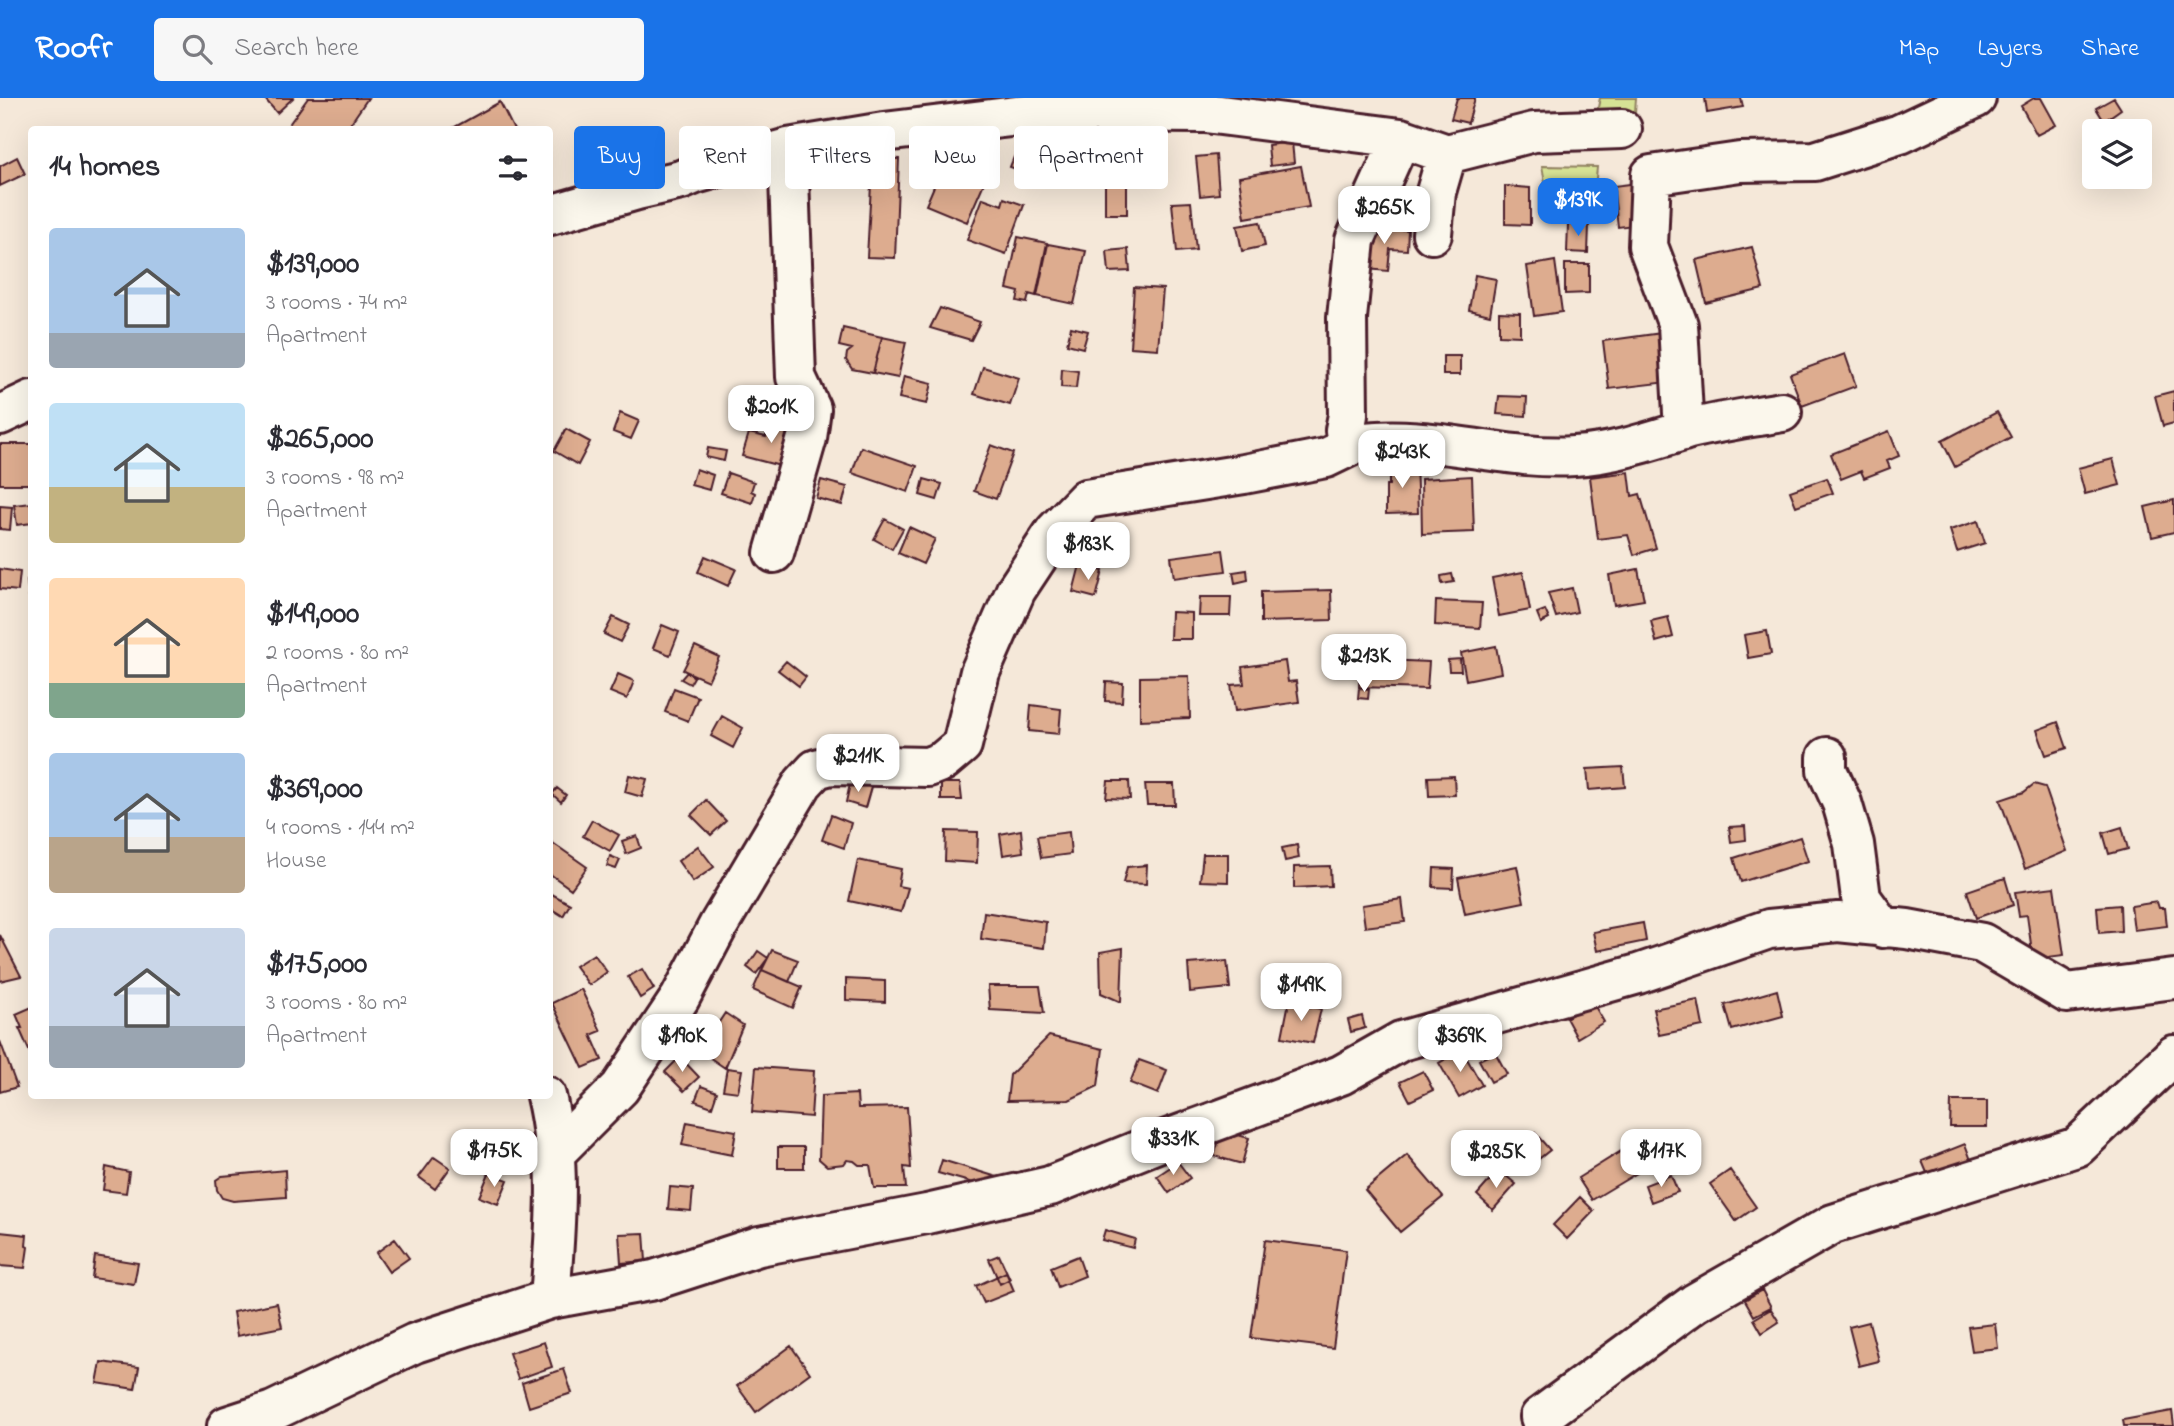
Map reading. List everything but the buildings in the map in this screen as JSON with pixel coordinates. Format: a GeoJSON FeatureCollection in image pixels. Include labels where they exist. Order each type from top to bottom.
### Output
{"type":"FeatureCollection","features":[{"type":"Feature","properties":{"kind":"street"},"geometry":{"type":"LineString","coordinates":[[1684,431],[1678,325],[1648,246],[1651,175],[1740,162],[1815,161],[1900,134],[1976,98]]}},
{"type":"Feature","properties":{"kind":"street"},"geometry":{"type":"LineString","coordinates":[[895,131],[1051,112],[1205,113],[1401,138],[1447,154],[1534,132],[1622,129]]}},
{"type":"Feature","properties":{"kind":"street"},"geometry":{"type":"LineString","coordinates":[[1357,443],[1345,430],[1348,415],[1347,318],[1355,240],[1401,138]]}},
{"type":"Feature","properties":{"kind":"street"},"geometry":{"type":"LineString","coordinates":[[553,214],[785,149]]}},
{"type":"Feature","properties":{"kind":"street"},"geometry":{"type":"LineString","coordinates":[[1432,234],[1436,192],[1447,154]]}},
{"type":"Feature","properties":{"kind":"street"},"geometry":{"type":"LineString","coordinates":[[774,554],[807,438],[811,409],[796,377],[790,189]]}},
{"type":"Feature","properties":{"kind":"street"},"geometry":{"type":"LineString","coordinates":[[0,415],[28,402]]}},
{"type":"Feature","properties":{"kind":"street"},"geometry":{"type":"LineString","coordinates":[[555,1153],[620,1088],[680,998],[718,926],[803,783],[816,769],[831,765],[928,766],[943,761],[962,745],[980,672],[1016,590],[1055,531],[1086,499],[1326,458],[1357,443],[1381,440],[1549,456],[1576,456],[1782,412]]}},
{"type":"Feature","properties":{"kind":"street"},"geometry":{"type":"LineString","coordinates":[[1827,757],[1827,770],[1842,803],[1854,844],[1861,898],[1883,929]]}},
{"type":"Feature","properties":{"kind":"street"},"geometry":{"type":"LineString","coordinates":[[227,1426],[273,1411],[415,1343],[550,1299],[654,1280],[759,1246],[927,1214],[1050,1186],[1341,1075],[1401,1041],[1639,974],[1769,929],[1838,922],[1883,929],[1907,929],[1982,943],[2067,993],[2174,979]]}},
{"type":"Feature","properties":{"kind":"street"},"geometry":{"type":"LineString","coordinates":[[1540,1417],[1695,1303],[1833,1224],[2077,1147],[2174,1055]]}},
{"type":"Feature","properties":{"kind":"street"},"geometry":{"type":"LineString","coordinates":[[546,1099],[555,1153],[555,1232],[550,1299]]}},
{"type":"Feature","properties":{"kind":"green space"},"geometry":{"type":"Polygon","coordinates":[[[1600,98],[1636,98],[1635,112],[1597,112],[1600,98]]]}},
{"type":"Feature","properties":{"kind":"green space"},"geometry":{"type":"Polygon","coordinates":[[[1542,166],[1597,167],[1593,211],[1552,221],[1542,166]]]}}]}
